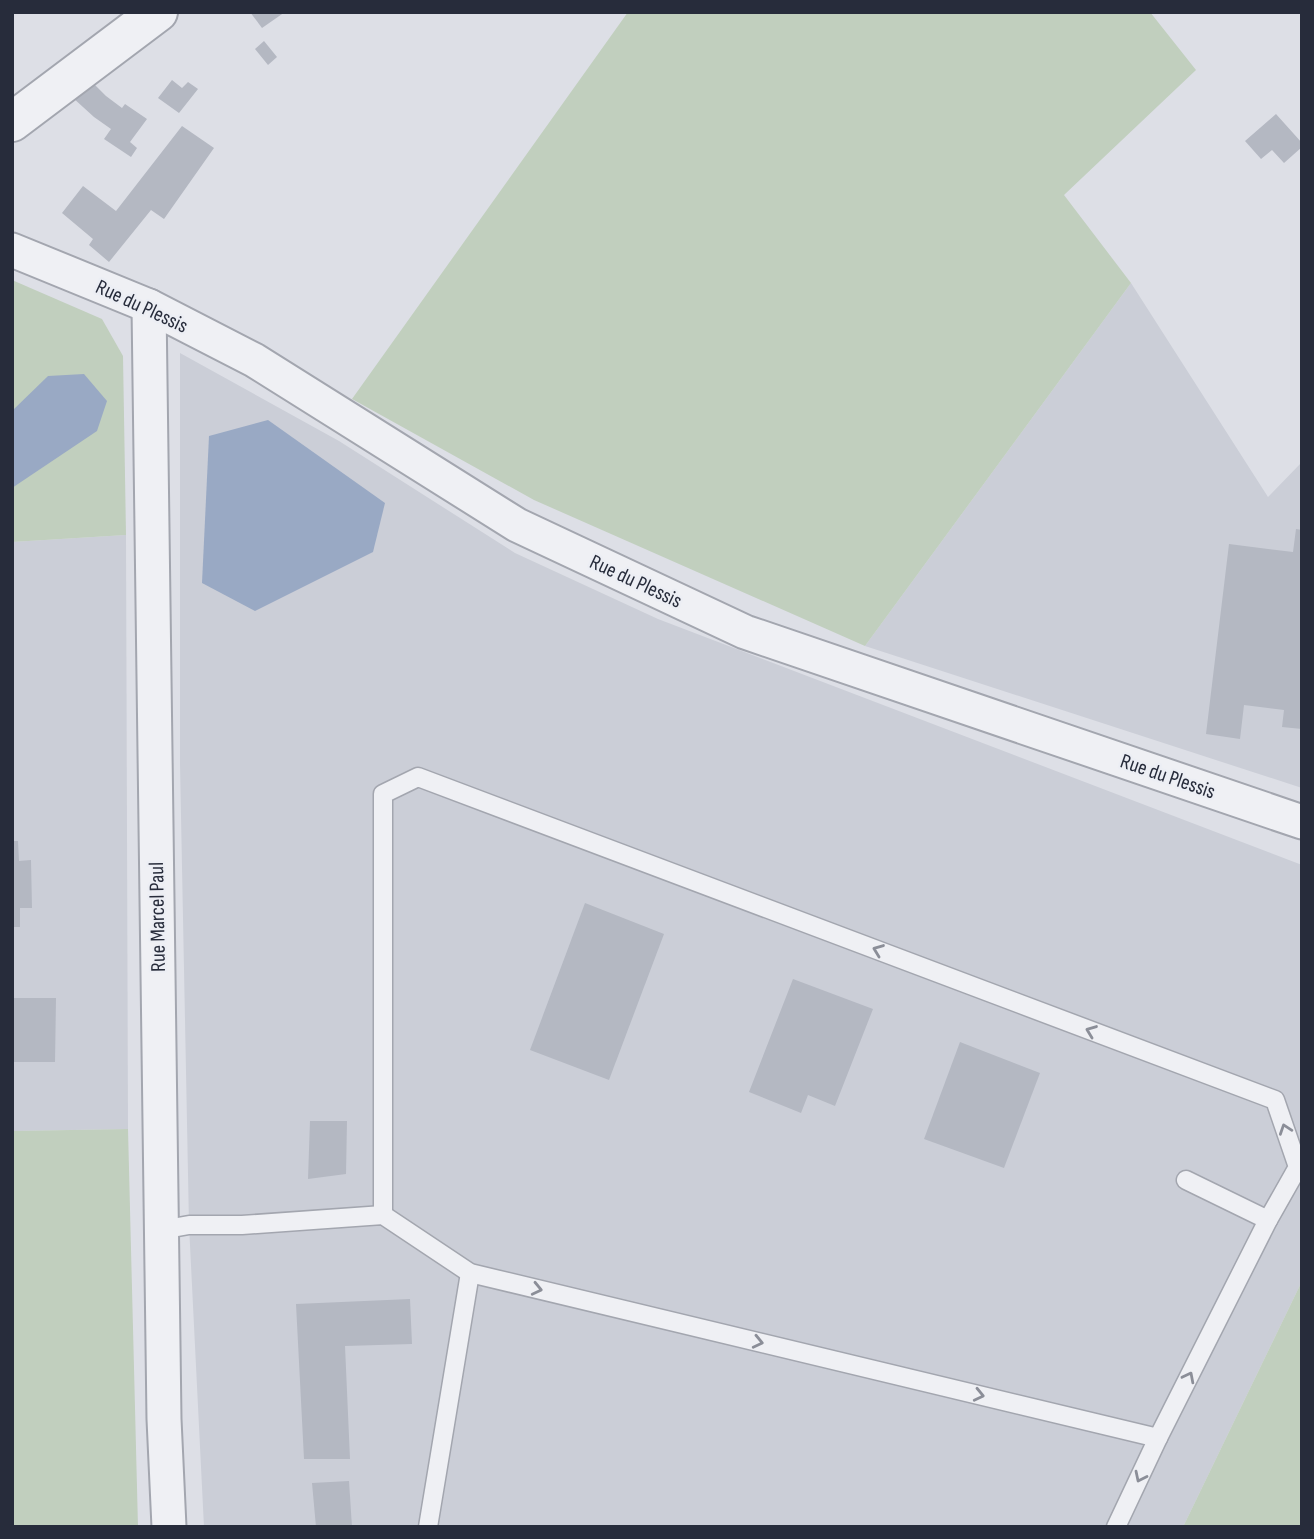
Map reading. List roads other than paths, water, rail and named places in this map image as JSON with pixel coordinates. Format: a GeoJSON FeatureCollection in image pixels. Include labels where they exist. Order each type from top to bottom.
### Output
{"type":"FeatureCollection","features":[{"type":"Feature","properties":{"kind":"street"},"geometry":{"type":"LineString","coordinates":[[12,122],[158,12]]}},
{"type":"Feature","properties":{"kind":"street","name":"Rue du Plessis"},"geometry":{"type":"LineString","coordinates":[[12,250],[149,306],[254,360],[517,524],[745,632],[1302,822]]}},
{"type":"Feature","properties":{"kind":"street","name":"Rue Marcel Paul"},"geometry":{"type":"LineString","coordinates":[[149,306],[163,1419],[169,1527]]}},
{"type":"Feature","properties":{"kind":"lane"},"geometry":{"type":"LineString","coordinates":[[383,1216],[383,794],[418,777],[1275,1100],[1298,1167],[1268,1220],[1116,1527]]}},
{"type":"Feature","properties":{"kind":"lane"},"geometry":{"type":"LineString","coordinates":[[1186,1180],[1268,1220]]}},
{"type":"Feature","properties":{"kind":"lane"},"geometry":{"type":"LineString","coordinates":[[161,1230],[189,1225],[242,1225],[383,1216],[470,1273],[1158,1438]]}},
{"type":"Feature","properties":{"kind":"lane"},"geometry":{"type":"LineString","coordinates":[[428,1527],[470,1273]]}},
{"type":"Feature","properties":{"kind":"water"},"geometry":{"type":"Polygon","coordinates":[[[84,374],[107,401],[97,431],[12,488],[12,411],[48,376],[84,374]]]}},
{"type":"Feature","properties":{"kind":"water"},"geometry":{"type":"Polygon","coordinates":[[[268,420],[385,503],[373,552],[255,611],[202,583],[209,436],[268,420]]]}}]}
